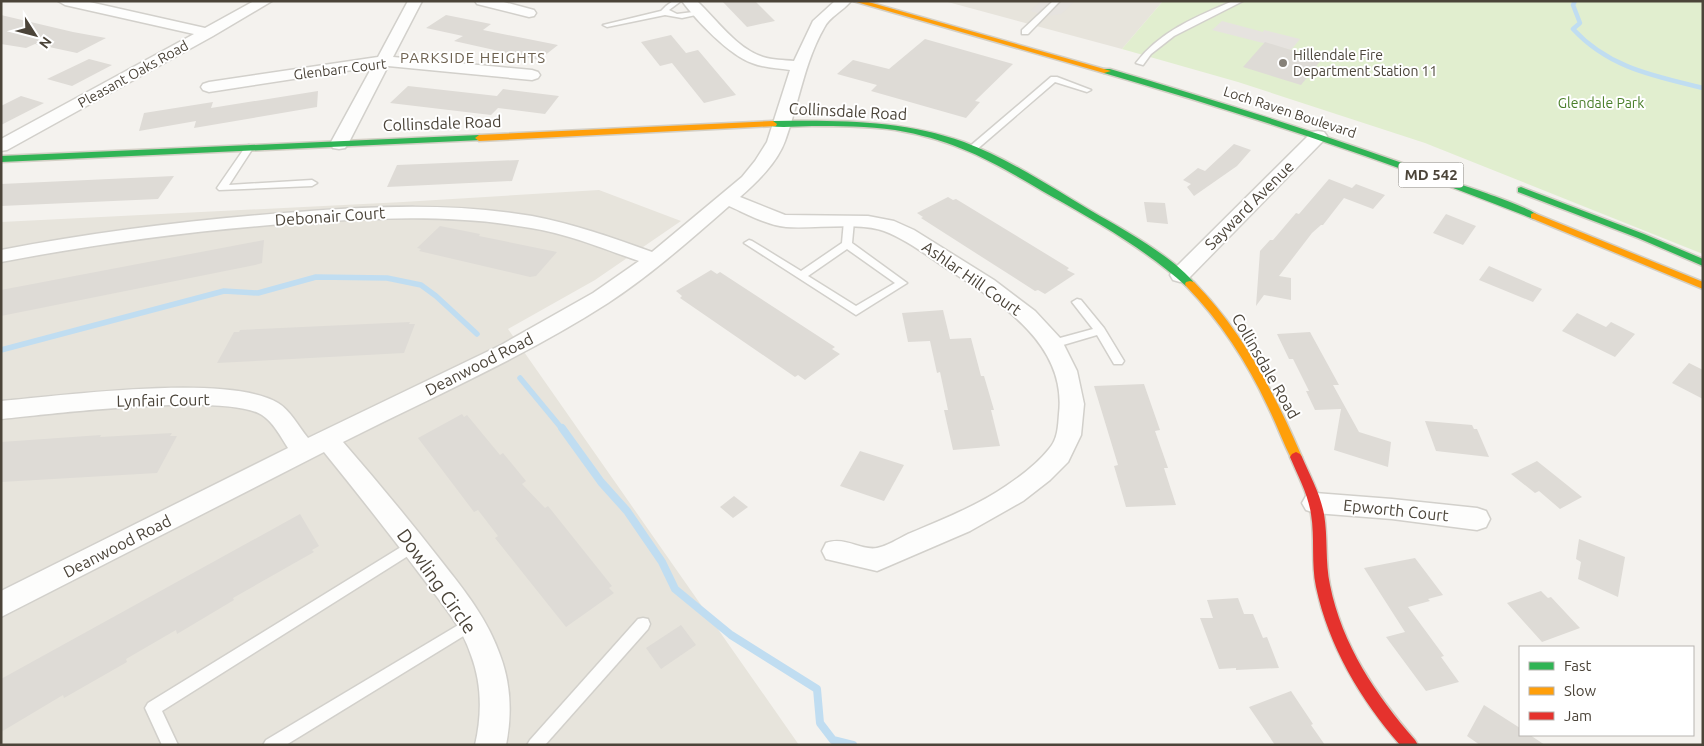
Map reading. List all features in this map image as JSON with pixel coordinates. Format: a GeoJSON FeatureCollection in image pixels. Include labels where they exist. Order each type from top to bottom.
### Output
{"type":"FeatureCollection","features":[{"type":"Feature","properties":{"kind":"street"},"geometry":{"type":"LineString","coordinates":[[65,1],[208,33]]}},
{"type":"Feature","properties":{"kind":"street","name":"Pleasant Oaks Road"},"geometry":{"type":"LineString","coordinates":[[1,146],[265,1]]}},
{"type":"Feature","properties":{"kind":"street"},"geometry":{"type":"LineString","coordinates":[[338,144],[415,1]]}},
{"type":"Feature","properties":{"kind":"street"},"geometry":{"type":"LineString","coordinates":[[482,1],[529,13]]}},
{"type":"Feature","properties":{"kind":"street"},"geometry":{"type":"LineString","coordinates":[[689,1],[734,46],[750,57],[766,62],[799,66]]}},
{"type":"Feature","properties":{"kind":"street","name":"Deanwood Road"},"geometry":{"type":"LineString","coordinates":[[1,604],[549,329],[600,298],[655,260],[748,181],[762,164],[776,142],[799,66],[818,24],[844,1]]}},
{"type":"Feature","properties":{"kind":"street","name":"Loch Raven Boulevard"},"geometry":{"type":"LineString","coordinates":[[856,1],[1322,132],[1507,204],[1703,286]]}},
{"type":"Feature","properties":{"kind":"street","name":"Glenbarr Court"},"geometry":{"type":"LineString","coordinates":[[208,87],[382,61],[532,75]]}},
{"type":"Feature","properties":{"kind":"street"},"geometry":{"type":"LineString","coordinates":[[1136,62],[1159,70],[1139,80]]}},
{"type":"Feature","properties":{"kind":"street","name":"Collinsdale Road"},"geometry":{"type":"LineString","coordinates":[[1,159],[782,124],[890,127],[946,138],[972,148],[1139,242],[1180,275],[1213,308],[1265,390],[1290,441],[1315,503],[1323,584],[1330,619],[1342,649],[1376,705],[1410,745]]}},
{"type":"Feature","properties":{"kind":"street","name":"Sayward Avenue"},"geometry":{"type":"LineString","coordinates":[[1180,275],[1322,132]]}},
{"type":"Feature","properties":{"kind":"street"},"geometry":{"type":"LineString","coordinates":[[1506,184],[1606,222],[1703,263]]}},
{"type":"Feature","properties":{"kind":"street","name":"Ashlar Hill Court"},"geometry":{"type":"LineString","coordinates":[[726,198],[768,217],[785,221],[868,222],[887,226],[921,242],[987,284],[1028,316],[1053,344],[1066,371],[1072,404],[1069,435],[1058,455],[1041,473],[1014,494],[961,523],[876,560],[835,552]]}},
{"type":"Feature","properties":{"kind":"street","name":"Debonair Court"},"geometry":{"type":"LineString","coordinates":[[1,256],[80,241],[174,228],[336,215],[416,211],[466,212],[534,222],[564,229],[655,260]]}},
{"type":"Feature","properties":{"kind":"street","name":"Lynfair Court"},"geometry":{"type":"LineString","coordinates":[[1,410],[153,398],[242,399],[269,409],[315,445]]}},
{"type":"Feature","properties":{"kind":"street","name":"Dowling Circle"},"geometry":{"type":"LineString","coordinates":[[315,445],[393,517],[470,624],[486,654],[494,687],[496,713],[490,745]]}},
{"type":"Feature","properties":{"kind":"street","name":"Epworth Court"},"geometry":{"type":"LineString","coordinates":[[1315,503],[1392,509],[1477,519]]}},
{"type":"Feature","properties":{"kind":"lane"},"geometry":{"type":"LineString","coordinates":[[667,12],[665,10],[668,6],[678,1]]}},
{"type":"Feature","properties":{"kind":"lane"},"geometry":{"type":"LineString","coordinates":[[1026,32],[1057,1]]}},
{"type":"Feature","properties":{"kind":"lane"},"geometry":{"type":"LineString","coordinates":[[1136,62],[1155,45],[1209,14],[1240,1]]}},
{"type":"Feature","properties":{"kind":"lane"},"geometry":{"type":"LineString","coordinates":[[607,25],[667,12],[675,16],[701,12]]}},
{"type":"Feature","properties":{"kind":"lane"},"geometry":{"type":"LineString","coordinates":[[972,148],[1054,79],[1087,90]]}},
{"type":"Feature","properties":{"kind":"lane"},"geometry":{"type":"LineString","coordinates":[[248,148],[222,188],[312,183]]}},
{"type":"Feature","properties":{"kind":"lane"},"geometry":{"type":"LineString","coordinates":[[847,244],[849,221]]}},
{"type":"Feature","properties":{"kind":"lane"},"geometry":{"type":"LineString","coordinates":[[749,243],[856,311],[902,283],[847,244]]}},
{"type":"Feature","properties":{"kind":"lane"},"geometry":{"type":"LineString","coordinates":[[801,276],[847,244]]}},
{"type":"Feature","properties":{"kind":"lane"},"geometry":{"type":"LineString","coordinates":[[1077,302],[1100,331],[1118,361]]}},
{"type":"Feature","properties":{"kind":"lane"},"geometry":{"type":"LineString","coordinates":[[1053,344],[1100,331]]}},
{"type":"Feature","properties":{"kind":"lane"},"geometry":{"type":"LineString","coordinates":[[170,745],[153,708],[414,545]]}},
{"type":"Feature","properties":{"kind":"lane"},"geometry":{"type":"LineString","coordinates":[[272,745],[470,624]]}},
{"type":"Feature","properties":{"kind":"lane"},"geometry":{"type":"LineString","coordinates":[[535,745],[644,624]]}},
{"type":"Feature","properties":{"kind":"shaded area"},"geometry":{"type":"Polygon","coordinates":[[[944,1],[1163,1],[1122,49],[944,1]]]}},
{"type":"Feature","properties":{"kind":"shaded area"},"geometry":{"type":"Polygon","coordinates":[[[1042,1],[1075,1],[1061,14],[1050,16],[1030,11],[1042,1]]]}},
{"type":"Feature","properties":{"kind":"shaded area"},"geometry":{"type":"Polygon","coordinates":[[[1222,21],[1300,39],[1291,50],[1212,30],[1222,21]]]}},
{"type":"Feature","properties":{"kind":"shaded area"},"geometry":{"type":"Polygon","coordinates":[[[599,190],[681,221],[595,280],[508,329],[799,745],[1,745],[1,222],[403,202],[599,190]]]}},
{"type":"Feature","properties":{"kind":"green space","name":"Glendale Park"},"geometry":{"type":"Polygon","coordinates":[[[1163,1],[1703,1],[1703,254],[1425,143],[1238,82],[1122,49],[1163,1]]]}},
{"type":"Feature","properties":{"kind":"building"},"geometry":{"type":"Polygon","coordinates":[[[722,1],[755,1],[775,21],[747,27],[722,1]]]}},
{"type":"Feature","properties":{"kind":"building"},"geometry":{"type":"Polygon","coordinates":[[[1,15],[106,38],[77,53],[35,44],[26,48],[1,44],[1,15]]]}},
{"type":"Feature","properties":{"kind":"building"},"geometry":{"type":"Polygon","coordinates":[[[446,15],[491,24],[483,30],[558,45],[539,60],[454,41],[463,36],[426,28],[446,15]]]}},
{"type":"Feature","properties":{"kind":"building"},"geometry":{"type":"Polygon","coordinates":[[[671,35],[686,53],[698,50],[736,95],[704,103],[672,63],[660,66],[641,42],[671,35]]]}},
{"type":"Feature","properties":{"kind":"building"},"geometry":{"type":"Polygon","coordinates":[[[925,39],[1013,64],[975,101],[980,102],[966,118],[871,91],[877,85],[837,74],[853,60],[889,69],[925,39]]]}},
{"type":"Feature","properties":{"kind":"building","name":"Hillendale Fire Department Station 11"},"geometry":{"type":"Polygon","coordinates":[[[1265,42],[1322,59],[1301,85],[1243,67],[1265,42]]]}},
{"type":"Feature","properties":{"kind":"building"},"geometry":{"type":"Polygon","coordinates":[[[89,59],[112,65],[72,86],[47,79],[89,59]]]}},
{"type":"Feature","properties":{"kind":"building"},"geometry":{"type":"Polygon","coordinates":[[[408,86],[497,96],[503,89],[559,96],[545,114],[498,108],[491,115],[390,103],[408,86]]]}},
{"type":"Feature","properties":{"kind":"building"},"geometry":{"type":"Polygon","coordinates":[[[318,91],[317,107],[194,128],[196,121],[139,131],[144,113],[213,102],[211,108],[318,91]]]}},
{"type":"Feature","properties":{"kind":"building"},"geometry":{"type":"Polygon","coordinates":[[[21,96],[44,103],[1,125],[1,106],[21,96]]]}},
{"type":"Feature","properties":{"kind":"building"},"geometry":{"type":"Polygon","coordinates":[[[1234,144],[1251,150],[1237,166],[1194,196],[1187,187],[1191,184],[1183,180],[1198,168],[1205,171],[1234,144]]]}},
{"type":"Feature","properties":{"kind":"building"},"geometry":{"type":"Polygon","coordinates":[[[519,160],[512,181],[387,187],[397,165],[519,160]]]}},
{"type":"Feature","properties":{"kind":"building"},"geometry":{"type":"Polygon","coordinates":[[[174,176],[158,199],[1,206],[1,184],[174,176]]]}},
{"type":"Feature","properties":{"kind":"building"},"geometry":{"type":"Polygon","coordinates":[[[1329,179],[1352,188],[1356,184],[1385,195],[1373,209],[1344,198],[1323,225],[1312,233],[1279,276],[1291,278],[1291,300],[1264,295],[1256,306],[1260,251],[1270,240],[1273,240],[1296,213],[1299,214],[1329,179]]]}},
{"type":"Feature","properties":{"kind":"building"},"geometry":{"type":"Polygon","coordinates":[[[948,197],[953,200],[956,199],[1069,268],[1067,270],[1075,274],[1045,294],[1038,290],[1035,291],[921,218],[923,217],[917,213],[948,197]]]}},
{"type":"Feature","properties":{"kind":"building"},"geometry":{"type":"Polygon","coordinates":[[[1144,202],[1165,203],[1168,224],[1147,222],[1144,202]]]}},
{"type":"Feature","properties":{"kind":"building"},"geometry":{"type":"Polygon","coordinates":[[[1446,214],[1476,226],[1463,245],[1433,233],[1446,214]]]}},
{"type":"Feature","properties":{"kind":"building"},"geometry":{"type":"Polygon","coordinates":[[[440,226],[557,252],[536,276],[530,277],[419,251],[421,249],[417,248],[440,226]]]}},
{"type":"Feature","properties":{"kind":"building"},"geometry":{"type":"Polygon","coordinates":[[[264,240],[262,263],[1,316],[1,290],[264,240]]]}},
{"type":"Feature","properties":{"kind":"building"},"geometry":{"type":"Polygon","coordinates":[[[1489,266],[1542,289],[1533,302],[1479,280],[1489,266]]]}},
{"type":"Feature","properties":{"kind":"building"},"geometry":{"type":"Polygon","coordinates":[[[711,270],[717,274],[720,272],[835,347],[832,349],[840,354],[805,380],[798,375],[795,377],[680,298],[682,296],[676,291],[711,270]]]}},
{"type":"Feature","properties":{"kind":"building"},"geometry":{"type":"Polygon","coordinates":[[[943,310],[950,339],[971,338],[981,376],[984,376],[994,410],[991,410],[1000,446],[953,450],[944,410],[948,410],[940,372],[937,373],[930,341],[908,342],[902,313],[943,310]]]}},
{"type":"Feature","properties":{"kind":"building"},"geometry":{"type":"Polygon","coordinates":[[[1577,313],[1606,327],[1611,322],[1635,334],[1615,357],[1562,331],[1577,313]]]}},
{"type":"Feature","properties":{"kind":"building"},"geometry":{"type":"Polygon","coordinates":[[[410,322],[409,324],[415,324],[404,353],[217,363],[234,332],[239,332],[240,330],[410,322]]]}},
{"type":"Feature","properties":{"kind":"building"},"geometry":{"type":"Polygon","coordinates":[[[1310,332],[1339,385],[1333,385],[1359,432],[1391,442],[1388,467],[1334,450],[1341,409],[1315,410],[1306,391],[1309,391],[1293,359],[1289,359],[1277,334],[1310,332]]]}},
{"type":"Feature","properties":{"kind":"building"},"geometry":{"type":"Polygon","coordinates":[[[1689,363],[1703,370],[1703,399],[1672,383],[1689,363]]]}},
{"type":"Feature","properties":{"kind":"building"},"geometry":{"type":"Polygon","coordinates":[[[1144,384],[1160,430],[1155,431],[1168,468],[1164,468],[1176,505],[1126,507],[1114,466],[1118,465],[1094,386],[1144,384]]]}},
{"type":"Feature","properties":{"kind":"building"},"geometry":{"type":"Polygon","coordinates":[[[462,414],[464,417],[467,415],[500,455],[503,453],[526,481],[522,484],[545,508],[548,506],[612,586],[609,588],[614,593],[566,627],[495,538],[498,536],[478,510],[474,512],[418,438],[462,414]]]}},
{"type":"Feature","properties":{"kind":"building"},"geometry":{"type":"Polygon","coordinates":[[[1425,421],[1472,425],[1474,429],[1477,429],[1489,457],[1436,451],[1425,421]]]}},
{"type":"Feature","properties":{"kind":"building"},"geometry":{"type":"Polygon","coordinates":[[[172,433],[170,436],[177,436],[157,473],[1,482],[1,442],[101,435],[100,437],[172,433]]]}},
{"type":"Feature","properties":{"kind":"building"},"geometry":{"type":"Polygon","coordinates":[[[860,451],[904,465],[884,501],[840,486],[860,451]]]}},
{"type":"Feature","properties":{"kind":"building"},"geometry":{"type":"Polygon","coordinates":[[[1537,461],[1582,497],[1560,509],[1539,491],[1535,493],[1511,474],[1537,461]]]}},
{"type":"Feature","properties":{"kind":"building"},"geometry":{"type":"Polygon","coordinates":[[[734,496],[748,507],[733,518],[720,507],[734,496]]]}},
{"type":"Feature","properties":{"kind":"building"},"geometry":{"type":"Polygon","coordinates":[[[300,514],[319,546],[312,550],[314,552],[233,598],[234,600],[177,634],[176,630],[126,659],[127,662],[64,698],[63,695],[1,732],[1,679],[300,514]]]}},
{"type":"Feature","properties":{"kind":"building"},"geometry":{"type":"Polygon","coordinates":[[[1579,539],[1625,557],[1618,597],[1578,579],[1581,562],[1576,559],[1579,539]]]}},
{"type":"Feature","properties":{"kind":"building"},"geometry":{"type":"Polygon","coordinates":[[[1415,558],[1443,595],[1408,607],[1444,656],[1441,657],[1459,682],[1426,691],[1386,637],[1405,632],[1364,568],[1415,558]]]}},
{"type":"Feature","properties":{"kind":"building"},"geometry":{"type":"Polygon","coordinates":[[[1541,591],[1548,598],[1551,597],[1580,628],[1542,642],[1507,603],[1541,591]]]}},
{"type":"Feature","properties":{"kind":"building"},"geometry":{"type":"Polygon","coordinates":[[[1238,598],[1244,614],[1253,614],[1263,638],[1267,637],[1279,668],[1219,669],[1200,618],[1213,618],[1207,600],[1238,598]]]}},
{"type":"Feature","properties":{"kind":"building"},"geometry":{"type":"Polygon","coordinates":[[[681,625],[696,645],[661,669],[646,648],[681,625]]]}},
{"type":"Feature","properties":{"kind":"building"},"geometry":{"type":"Polygon","coordinates":[[[1291,691],[1325,745],[1275,745],[1249,707],[1291,691]]]}},
{"type":"Feature","properties":{"kind":"building"},"geometry":{"type":"Polygon","coordinates":[[[1484,705],[1519,727],[1519,736],[1532,736],[1545,745],[1480,745],[1467,736],[1484,705]]]}},
{"type":"Feature","properties":{"kind":"waterway"},"geometry":{"type":"LineString","coordinates":[[1575,1],[1573,5],[1580,23],[1573,29],[1602,53],[1633,69],[1703,88]]}},
{"type":"Feature","properties":{"kind":"waterway"},"geometry":{"type":"LineString","coordinates":[[1,350],[224,291],[258,293],[316,277],[387,278],[421,285],[436,296],[477,334]]}},
{"type":"Feature","properties":{"kind":"waterway"},"geometry":{"type":"LineString","coordinates":[[520,378],[563,430]]}},
{"type":"Feature","properties":{"kind":"waterway"},"geometry":{"type":"LineString","coordinates":[[562,428],[601,482],[627,511],[662,562],[675,589],[731,635],[817,689],[820,723],[833,740],[853,745]]}},
{"type":"Feature","properties":{"kind":"traffic: fast"},"geometry":{"type":"LineString","coordinates":[[1107,71],[1215,103],[1376,156],[1534,216]]}},
{"type":"Feature","properties":{"kind":"traffic: fast"},"geometry":{"type":"LineString","coordinates":[[773,124],[820,123],[892,127],[916,131],[961,144],[1002,163],[1116,229],[1176,271],[1190,284]]}},
{"type":"Feature","properties":{"kind":"traffic: fast"},"geometry":{"type":"LineString","coordinates":[[1,159],[479,138]]}},
{"type":"Feature","properties":{"kind":"traffic: fast"},"geometry":{"type":"LineString","coordinates":[[1521,190],[1641,236],[1703,263]]}},
{"type":"Feature","properties":{"kind":"traffic: slow"},"geometry":{"type":"LineString","coordinates":[[856,1],[1107,71]]}},
{"type":"Feature","properties":{"kind":"traffic: slow"},"geometry":{"type":"LineString","coordinates":[[479,138],[773,124]]}},
{"type":"Feature","properties":{"kind":"traffic: slow"},"geometry":{"type":"LineString","coordinates":[[1534,216],[1703,286]]}},
{"type":"Feature","properties":{"kind":"traffic: slow"},"geometry":{"type":"LineString","coordinates":[[1190,284],[1224,322],[1252,364],[1276,410],[1296,457]]}},
{"type":"Feature","properties":{"kind":"traffic: jam"},"geometry":{"type":"LineString","coordinates":[[1296,457],[1315,503],[1323,586],[1336,631],[1367,691],[1410,745]]}},
{"type":"Feature","properties":{"kind":"place","name":"Hillendale Fire Department Station 11"},"geometry":{"type":"Point","coordinates":[1283,63]}},
{"type":"Feature","properties":{"kind":"district","name":"PARKSIDE HEIGHTS"},"geometry":{"type":"Point","coordinates":[473,58]}}]}
